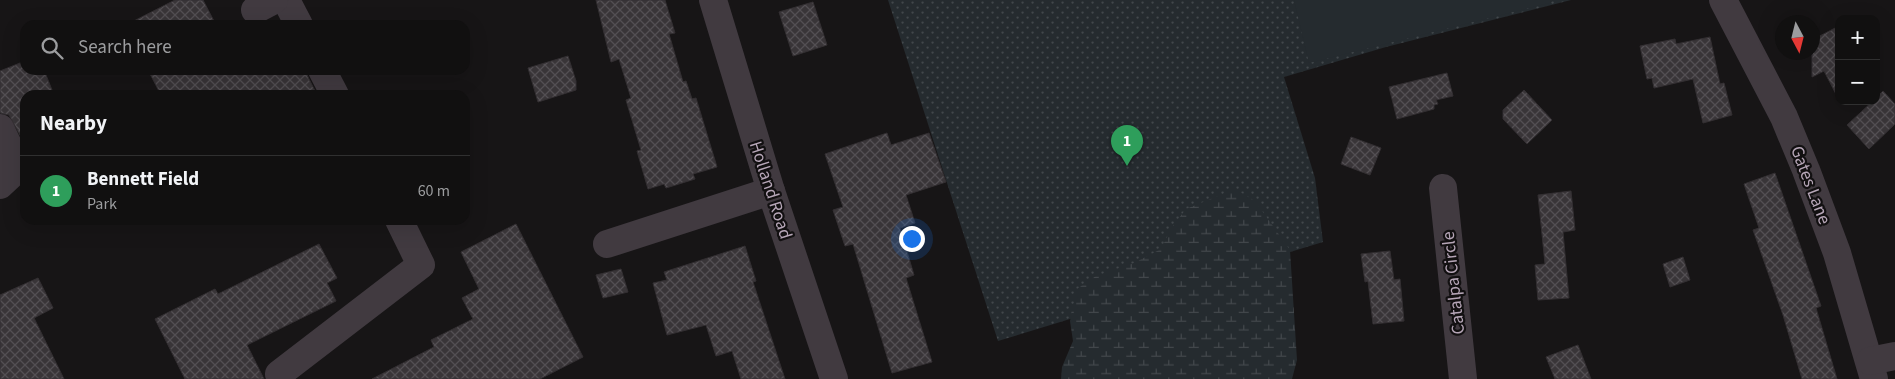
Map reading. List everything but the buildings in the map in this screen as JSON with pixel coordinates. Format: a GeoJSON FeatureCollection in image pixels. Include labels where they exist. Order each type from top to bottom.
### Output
{"type":"FeatureCollection","features":[{"type":"Feature","properties":{"kind":"street"},"geometry":{"type":"LineString","coordinates":[[286,0],[296,20]]}},
{"type":"Feature","properties":{"kind":"street","name":"Holland Road"},"geometry":{"type":"LineString","coordinates":[[713,0],[771,191],[834,379]]}},
{"type":"Feature","properties":{"kind":"street","name":"Gates Lane"},"geometry":{"type":"LineString","coordinates":[[1723,0],[1784,117],[1880,365]]}},
{"type":"Feature","properties":{"kind":"street"},"geometry":{"type":"LineString","coordinates":[[325,75],[332,90]]}},
{"type":"Feature","properties":{"kind":"street"},"geometry":{"type":"LineString","coordinates":[[0,128],[12,154],[15,171],[0,185]]}},
{"type":"Feature","properties":{"kind":"street","name":"Catalpa Circle"},"geometry":{"type":"LineString","coordinates":[[1443,188],[1463,379]]}},
{"type":"Feature","properties":{"kind":"street"},"geometry":{"type":"LineString","coordinates":[[608,244],[771,191]]}},
{"type":"Feature","properties":{"kind":"street"},"geometry":{"type":"LineString","coordinates":[[279,374],[421,265],[401,225]]}},
{"type":"Feature","properties":{"kind":"green space"},"geometry":{"type":"Polygon","coordinates":[[[888,0],[1571,0],[1386,47],[1284,77],[1315,178],[1323,242],[998,341],[888,0]]]}},
{"type":"Feature","properties":{"kind":"green space"},"geometry":{"type":"Polygon","coordinates":[[[1294,0],[1554,0],[1549,3],[1309,63],[1294,0]]]}},
{"type":"Feature","properties":{"kind":"green space"},"geometry":{"type":"Polygon","coordinates":[[[1235,189],[1255,201],[1290,250],[1297,360],[1292,379],[1061,379],[1062,367],[1073,341],[1070,321],[1077,289],[1096,276],[1134,263],[1161,249],[1172,227],[1186,209],[1235,189]]]}},
{"type":"Feature","properties":{"kind":"place","name":"Bennett Field"},"geometry":{"type":"Point","coordinates":[1127,166]}}]}
